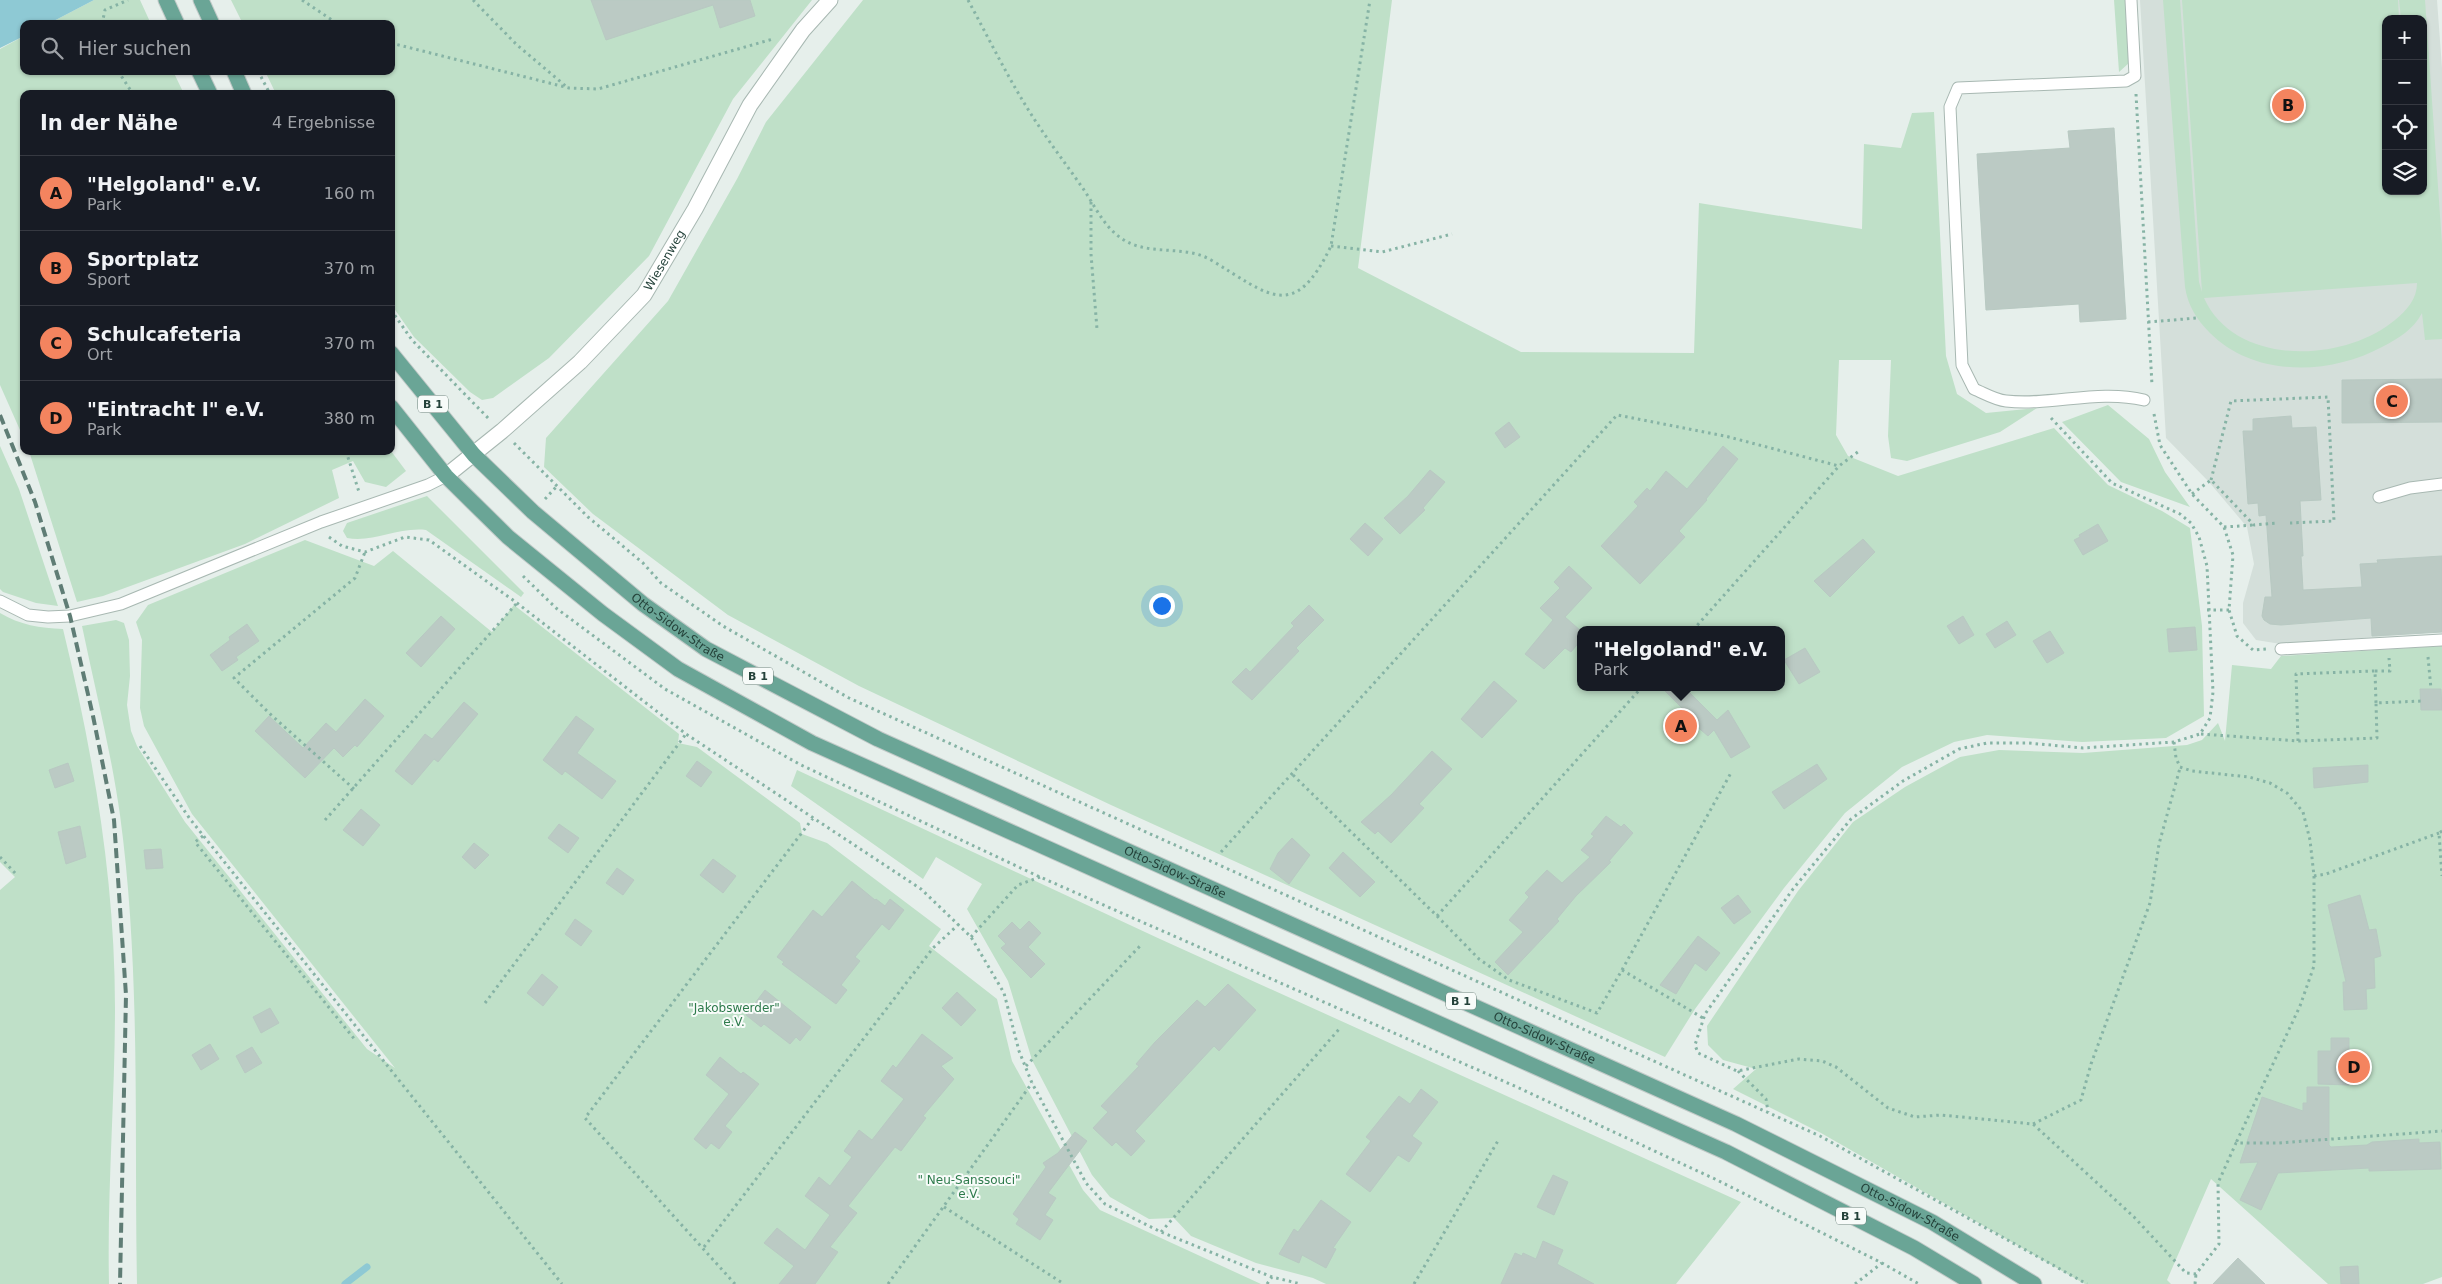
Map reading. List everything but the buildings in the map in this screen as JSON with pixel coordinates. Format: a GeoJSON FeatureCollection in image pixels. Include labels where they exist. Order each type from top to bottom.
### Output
{"type":"FeatureCollection","features":[{"type":"Feature","properties":{"kind":"main road"},"geometry":{"type":"LineString","coordinates":[[201,0],[210,20]]}},
{"type":"Feature","properties":{"kind":"main road"},"geometry":{"type":"LineString","coordinates":[[168,4],[175,20]]}},
{"type":"Feature","properties":{"kind":"main road"},"geometry":{"type":"LineString","coordinates":[[201,75],[208,90]]}},
{"type":"Feature","properties":{"kind":"main road"},"geometry":{"type":"LineString","coordinates":[[236,75],[242,90]]}},
{"type":"Feature","properties":{"kind":"main road","name":"Otto-Sidow-Straße"},"geometry":{"type":"LineString","coordinates":[[395,358],[474,455],[533,512],[643,604],[706,649],[886,743],[1736,1124],[1932,1222],[2034,1284]]}},
{"type":"Feature","properties":{"kind":"main road","name":"B 1"},"geometry":{"type":"LineString","coordinates":[[395,412],[446,476],[508,537],[610,620],[678,669],[812,743],[1726,1152],[1914,1248],[1974,1284]]}},
{"type":"Feature","properties":{"kind":"street","name":"Wiesenweg"},"geometry":{"type":"LineString","coordinates":[[446,476],[474,455],[580,362],[644,295],[695,209],[750,104],[803,30],[830,0]]}},
{"type":"Feature","properties":{"kind":"lane"},"geometry":{"type":"LineString","coordinates":[[2131,0],[2135,76],[2126,81],[1958,88],[1950,107],[1962,365],[1974,389],[2004,401],[2067,400],[2122,395],[2148,397]]}},
{"type":"Feature","properties":{"kind":"lane"},"geometry":{"type":"LineString","coordinates":[[0,601],[28,615],[38,616],[70,616],[127,602],[321,522],[428,485],[446,476]]}},
{"type":"Feature","properties":{"kind":"lane"},"geometry":{"type":"LineString","coordinates":[[2379,497],[2410,488],[2442,484]]}},
{"type":"Feature","properties":{"kind":"lane"},"geometry":{"type":"LineString","coordinates":[[2280,649],[2442,640]]}},
{"type":"Feature","properties":{"kind":"path"},"geometry":{"type":"LineString","coordinates":[[103,20],[105,10],[128,0]]}},
{"type":"Feature","properties":{"kind":"path"},"geometry":{"type":"LineString","coordinates":[[302,0],[332,20]]}},
{"type":"Feature","properties":{"kind":"path"},"geometry":{"type":"LineString","coordinates":[[473,0],[517,45],[569,88]]}},
{"type":"Feature","properties":{"kind":"path"},"geometry":{"type":"LineString","coordinates":[[968,0],[1026,106],[1104,222],[1121,239],[1149,249],[1199,253],[1264,292],[1284,297],[1301,290],[1318,272],[1331,246],[1370,0]]}},
{"type":"Feature","properties":{"kind":"path"},"geometry":{"type":"LineString","coordinates":[[395,44],[569,88],[598,89],[803,30]]}},
{"type":"Feature","properties":{"kind":"path"},"geometry":{"type":"LineString","coordinates":[[121,75],[131,90]]}},
{"type":"Feature","properties":{"kind":"path"},"geometry":{"type":"LineString","coordinates":[[260,75],[268,90]]}},
{"type":"Feature","properties":{"kind":"path"},"geometry":{"type":"LineString","coordinates":[[2135,76],[2148,322],[2148,397]]}},
{"type":"Feature","properties":{"kind":"path"},"geometry":{"type":"LineString","coordinates":[[1091,200],[1091,254],[1097,329]]}},
{"type":"Feature","properties":{"kind":"path"},"geometry":{"type":"LineString","coordinates":[[1331,246],[1382,252],[1452,234]]}},
{"type":"Feature","properties":{"kind":"path"},"geometry":{"type":"LineString","coordinates":[[395,316],[412,340],[588,517],[643,563],[661,583],[723,626],[849,698],[1820,1136],[2087,1284]]}},
{"type":"Feature","properties":{"kind":"path"},"geometry":{"type":"LineString","coordinates":[[2148,322],[2197,318]]}},
{"type":"Feature","properties":{"kind":"path"},"geometry":{"type":"LineString","coordinates":[[2192,494],[2211,480],[2232,401],[2328,397],[2334,521],[2290,523]]}},
{"type":"Feature","properties":{"kind":"path"},"geometry":{"type":"LineString","coordinates":[[2154,412],[2160,445],[2192,494],[2224,527],[2233,555],[2229,610],[2237,636],[2253,650],[2280,649]]}},
{"type":"Feature","properties":{"kind":"path"},"geometry":{"type":"LineString","coordinates":[[1221,852],[1293,775],[1617,415],[1725,436],[1839,466]]}},
{"type":"Feature","properties":{"kind":"path"},"geometry":{"type":"LineString","coordinates":[[2048,415],[2112,483],[2180,514],[2191,523],[2199,537],[2207,566],[2207,610],[2213,692],[2210,718],[2200,734]]}},
{"type":"Feature","properties":{"kind":"path"},"geometry":{"type":"LineString","coordinates":[[1697,626],[1839,466],[1859,451]]}},
{"type":"Feature","properties":{"kind":"path"},"geometry":{"type":"LineString","coordinates":[[347,455],[364,507]]}},
{"type":"Feature","properties":{"kind":"path"},"geometry":{"type":"LineString","coordinates":[[2211,480],[2254,526]]}},
{"type":"Feature","properties":{"kind":"path"},"geometry":{"type":"LineString","coordinates":[[321,522],[328,536],[342,546],[365,552],[405,537],[424,539],[517,603],[686,734],[921,889],[971,937],[1004,993],[1019,1051],[1032,1083],[1086,1183],[1105,1204],[1161,1232],[1272,1277],[1301,1284]]}},
{"type":"Feature","properties":{"kind":"path"},"geometry":{"type":"LineString","coordinates":[[2224,527],[2278,523]]}},
{"type":"Feature","properties":{"kind":"path"},"geometry":{"type":"LineString","coordinates":[[354,789],[269,713],[234,678],[355,578],[365,552]]}},
{"type":"Feature","properties":{"kind":"path"},"geometry":{"type":"LineString","coordinates":[[325,820],[517,603]]}},
{"type":"Feature","properties":{"kind":"path"},"geometry":{"type":"LineString","coordinates":[[2207,610],[2229,610]]}},
{"type":"Feature","properties":{"kind":"path"},"geometry":{"type":"LineString","coordinates":[[2427,641],[2431,689]]}},
{"type":"Feature","properties":{"kind":"path"},"geometry":{"type":"LineString","coordinates":[[1768,1112],[1766,1099],[1737,1071],[1698,1053],[1694,1045],[1703,1018],[1793,890],[1851,819],[1903,782],[1959,749],[1987,743],[2028,743],[2083,748],[2174,742],[2200,734],[2298,741],[2377,738],[2376,671],[2296,674],[2298,741]]}},
{"type":"Feature","properties":{"kind":"path"},"geometry":{"type":"LineString","coordinates":[[1438,916],[1638,691]]}},
{"type":"Feature","properties":{"kind":"path"},"geometry":{"type":"LineString","coordinates":[[2376,703],[2421,700]]}},
{"type":"Feature","properties":{"kind":"path"},"geometry":{"type":"LineString","coordinates":[[485,1003],[686,734]]}},
{"type":"Feature","properties":{"kind":"path"},"geometry":{"type":"LineString","coordinates":[[1737,1071],[1799,1059],[1822,1061],[1836,1067],[1888,1108],[1915,1117],[1941,1115],[2033,1124],[2081,1100],[2091,1064],[2150,903],[2159,844],[2180,767],[2176,758],[2174,742]]}},
{"type":"Feature","properties":{"kind":"path"},"geometry":{"type":"LineString","coordinates":[[140,746],[203,836],[562,1284]]}},
{"type":"Feature","properties":{"kind":"path"},"geometry":{"type":"LineString","coordinates":[[2180,767],[2192,771],[2249,777],[2270,783],[2287,793],[2304,812],[2310,840],[2314,876],[2314,966],[2300,1006],[2218,1183],[2219,1244],[2196,1274],[2195,1284]]}},
{"type":"Feature","properties":{"kind":"path"},"geometry":{"type":"LineString","coordinates":[[1293,775],[1438,916],[1479,959],[1510,980],[1597,1013],[1732,771]]}},
{"type":"Feature","properties":{"kind":"path"},"geometry":{"type":"LineString","coordinates":[[735,1284],[704,1247],[585,1118],[813,818]]}},
{"type":"Feature","properties":{"kind":"path"},"geometry":{"type":"LineString","coordinates":[[2314,876],[2326,874],[2440,832],[2442,876]]}},
{"type":"Feature","properties":{"kind":"path"},"geometry":{"type":"LineString","coordinates":[[203,836],[195,842],[356,1041]]}},
{"type":"Feature","properties":{"kind":"path"},"geometry":{"type":"LineString","coordinates":[[0,857],[16,874]]}},
{"type":"Feature","properties":{"kind":"path"},"geometry":{"type":"LineString","coordinates":[[971,937],[1018,885],[1040,877],[1519,1088],[1716,1180],[1882,1263],[1919,1284]]}},
{"type":"Feature","properties":{"kind":"path"},"geometry":{"type":"LineString","coordinates":[[704,1247],[933,948],[958,924]]}},
{"type":"Feature","properties":{"kind":"path"},"geometry":{"type":"LineString","coordinates":[[1026,1066],[1140,946]]}},
{"type":"Feature","properties":{"kind":"path"},"geometry":{"type":"LineString","coordinates":[[1622,970],[1703,1018]]}},
{"type":"Feature","properties":{"kind":"path"},"geometry":{"type":"LineString","coordinates":[[1161,1232],[1341,1027]]}},
{"type":"Feature","properties":{"kind":"path"},"geometry":{"type":"LineString","coordinates":[[888,1284],[1032,1083]]}},
{"type":"Feature","properties":{"kind":"path"},"geometry":{"type":"LineString","coordinates":[[2033,1124],[2134,1217],[2186,1272],[2196,1274]]}},
{"type":"Feature","properties":{"kind":"path"},"geometry":{"type":"LineString","coordinates":[[2236,1143],[2278,1143],[2442,1131]]}},
{"type":"Feature","properties":{"kind":"path"},"geometry":{"type":"LineString","coordinates":[[1414,1284],[1499,1139]]}},
{"type":"Feature","properties":{"kind":"path"},"geometry":{"type":"LineString","coordinates":[[944,1207],[1064,1284]]}},
{"type":"Feature","properties":{"kind":"path"},"geometry":{"type":"LineString","coordinates":[[1855,1284],[1882,1263]]}},
{"type":"Feature","properties":{"kind":"path"},"geometry":{"type":"LineString","coordinates":[[1267,1284],[1272,1277]]}},
{"type":"Feature","properties":{"kind":"shaded area"},"geometry":{"type":"Polygon","coordinates":[[[2140,0],[2437,0],[2442,68],[2442,632],[2281,644],[2256,640],[2243,623],[2243,603],[2254,564],[2247,527],[2209,482],[2166,438],[2140,0]]]}},
{"type":"Feature","properties":{"kind":"green space"},"geometry":{"type":"Polygon","coordinates":[[[94,0],[140,0],[149,20],[56,20],[94,0]]]}},
{"type":"Feature","properties":{"kind":"green space"},"geometry":{"type":"Polygon","coordinates":[[[231,0],[812,0],[733,99],[649,256],[549,358],[493,398],[482,400],[470,392],[414,337],[395,310],[395,90],[274,90],[267,75],[395,75],[395,20],[241,20],[231,0]]]}},
{"type":"Feature","properties":{"kind":"green space"},"geometry":{"type":"Polygon","coordinates":[[[863,0],[1392,0],[1358,268],[1521,352],[1694,353],[1699,203],[1862,229],[1864,144],[1901,148],[1912,113],[1934,112],[1946,356],[1957,394],[1986,413],[2037,408],[2000,432],[1907,461],[1891,458],[1888,436],[1891,360],[1839,360],[1836,435],[1848,456],[1898,476],[2054,428],[2108,485],[2162,511],[2190,528],[2202,626],[2204,716],[2166,738],[2082,742],[1987,735],[1954,742],[1902,767],[1845,813],[1784,888],[1695,1009],[1665,1057],[1111,805],[859,686],[728,615],[593,514],[544,467],[546,438],[668,301],[737,179],[766,122],[863,0]]]}},
{"type":"Feature","properties":{"kind":"green space"},"geometry":{"type":"Polygon","coordinates":[[[2114,0],[2126,0],[2129,63],[2119,72],[2114,0]]]}},
{"type":"Feature","properties":{"kind":"green space"},"geometry":{"type":"Polygon","coordinates":[[[2163,0],[2180,0],[2199,282],[2202,292],[2182,0],[2398,0],[2399,15],[2382,15],[2382,195],[2427,195],[2427,29],[2442,244],[2442,339],[2425,340],[2422,313],[2410,329],[2400,337],[2362,356],[2340,363],[2317,367],[2270,365],[2228,348],[2201,323],[2188,300],[2185,287],[2163,0]],[[2417,283],[2204,298],[2219,321],[2240,337],[2265,347],[2292,351],[2320,350],[2348,344],[2373,334],[2404,312],[2415,294],[2417,283]]]}},
{"type":"Feature","properties":{"kind":"green space"},"geometry":{"type":"Polygon","coordinates":[[[2399,0],[2425,0],[2426,15],[2401,15],[2399,0]]]}},
{"type":"Feature","properties":{"kind":"green space"},"geometry":{"type":"Polygon","coordinates":[[[20,38],[20,75],[175,75],[182,90],[20,90],[20,430],[0,385],[0,49],[20,38]]]}},
{"type":"Feature","properties":{"kind":"green space"},"geometry":{"type":"Polygon","coordinates":[[[2108,405],[2149,439],[2165,472],[2190,507],[2121,482],[2062,422],[2108,405]]]}},
{"type":"Feature","properties":{"kind":"green space"},"geometry":{"type":"Polygon","coordinates":[[[0,446],[19,489],[58,606],[36,603],[3,592],[0,589],[0,446]]]}},
{"type":"Feature","properties":{"kind":"green space"},"geometry":{"type":"Polygon","coordinates":[[[30,455],[394,455],[406,471],[386,487],[365,482],[353,461],[332,470],[339,498],[245,544],[103,596],[77,602],[30,455]]]}},
{"type":"Feature","properties":{"kind":"green space"},"geometry":{"type":"Polygon","coordinates":[[[427,496],[524,593],[521,597],[426,530],[405,531],[357,539],[347,538],[343,531],[347,523],[427,496]]]}},
{"type":"Feature","properties":{"kind":"green space"},"geometry":{"type":"Polygon","coordinates":[[[305,540],[374,566],[393,551],[492,632],[514,605],[679,734],[678,743],[697,747],[800,823],[802,834],[827,843],[941,929],[929,946],[997,999],[1012,1061],[1083,1190],[1100,1210],[1261,1284],[137,1284],[134,990],[127,873],[112,767],[82,626],[116,620],[124,623],[129,640],[130,676],[127,705],[131,731],[137,746],[185,822],[367,1049],[395,1068],[192,814],[144,726],[140,708],[142,640],[136,622],[148,605],[305,540]]]}},
{"type":"Feature","properties":{"kind":"green space"},"geometry":{"type":"Polygon","coordinates":[[[0,613],[30,625],[63,629],[93,769],[106,864],[114,959],[115,1042],[109,1215],[109,1284],[0,1284],[0,890],[15,877],[0,862],[0,613]]]}},
{"type":"Feature","properties":{"kind":"green space"},"geometry":{"type":"Polygon","coordinates":[[[2442,646],[2442,1277],[2423,1284],[2328,1284],[2211,1179],[2167,1280],[2171,1284],[2085,1284],[1821,1133],[1733,1089],[1756,1069],[1723,1060],[1708,1045],[1707,1026],[1798,891],[1853,822],[1905,787],[1960,757],[1999,750],[2083,753],[2187,745],[2202,740],[2218,723],[2225,741],[2232,665],[2271,669],[2281,656],[2442,646]]]}},
{"type":"Feature","properties":{"kind":"green space"},"geometry":{"type":"Polygon","coordinates":[[[797,770],[1160,939],[1741,1202],[1676,1284],[1326,1284],[1313,1278],[1256,1263],[1191,1236],[1174,1218],[1149,1219],[1110,1197],[1092,1175],[1032,1060],[1008,981],[967,909],[982,884],[936,857],[923,879],[791,786],[797,770]]]}},
{"type":"Feature","properties":{"kind":"water"},"geometry":{"type":"Polygon","coordinates":[[[0,0],[94,0],[56,20],[20,20],[20,38],[0,48],[0,0]]]}},
{"type":"Feature","properties":{"kind":"waterway"},"geometry":{"type":"LineString","coordinates":[[345,1284],[367,1267]]}},
{"type":"Feature","properties":{"kind":"railway"},"geometry":{"type":"LineString","coordinates":[[0,415],[35,502],[70,616],[114,820],[126,995],[120,1284]]}},
{"type":"Feature","properties":{"kind":"place","name":"Sportplatz"},"geometry":{"type":"Point","coordinates":[2288,105]}},
{"type":"Feature","properties":{"kind":"place","name":"Schulcafeteria"},"geometry":{"type":"Point","coordinates":[2392,401]}},
{"type":"Feature","properties":{"kind":"place","name":"\"Helgoland\" e.V."},"geometry":{"type":"Point","coordinates":[1681,726]}},
{"type":"Feature","properties":{"kind":"place","name":"\"Eintracht I\" e.V."},"geometry":{"type":"Point","coordinates":[2354,1067]}},
{"type":"Feature","properties":{"kind":"park label","name":"\"Jakobswerder\" e.V."},"geometry":{"type":"Point","coordinates":[734,1015]}},
{"type":"Feature","properties":{"kind":"park label","name":"\" Neu-Sanssouci\" e.V."},"geometry":{"type":"Point","coordinates":[969,1187]}}]}
